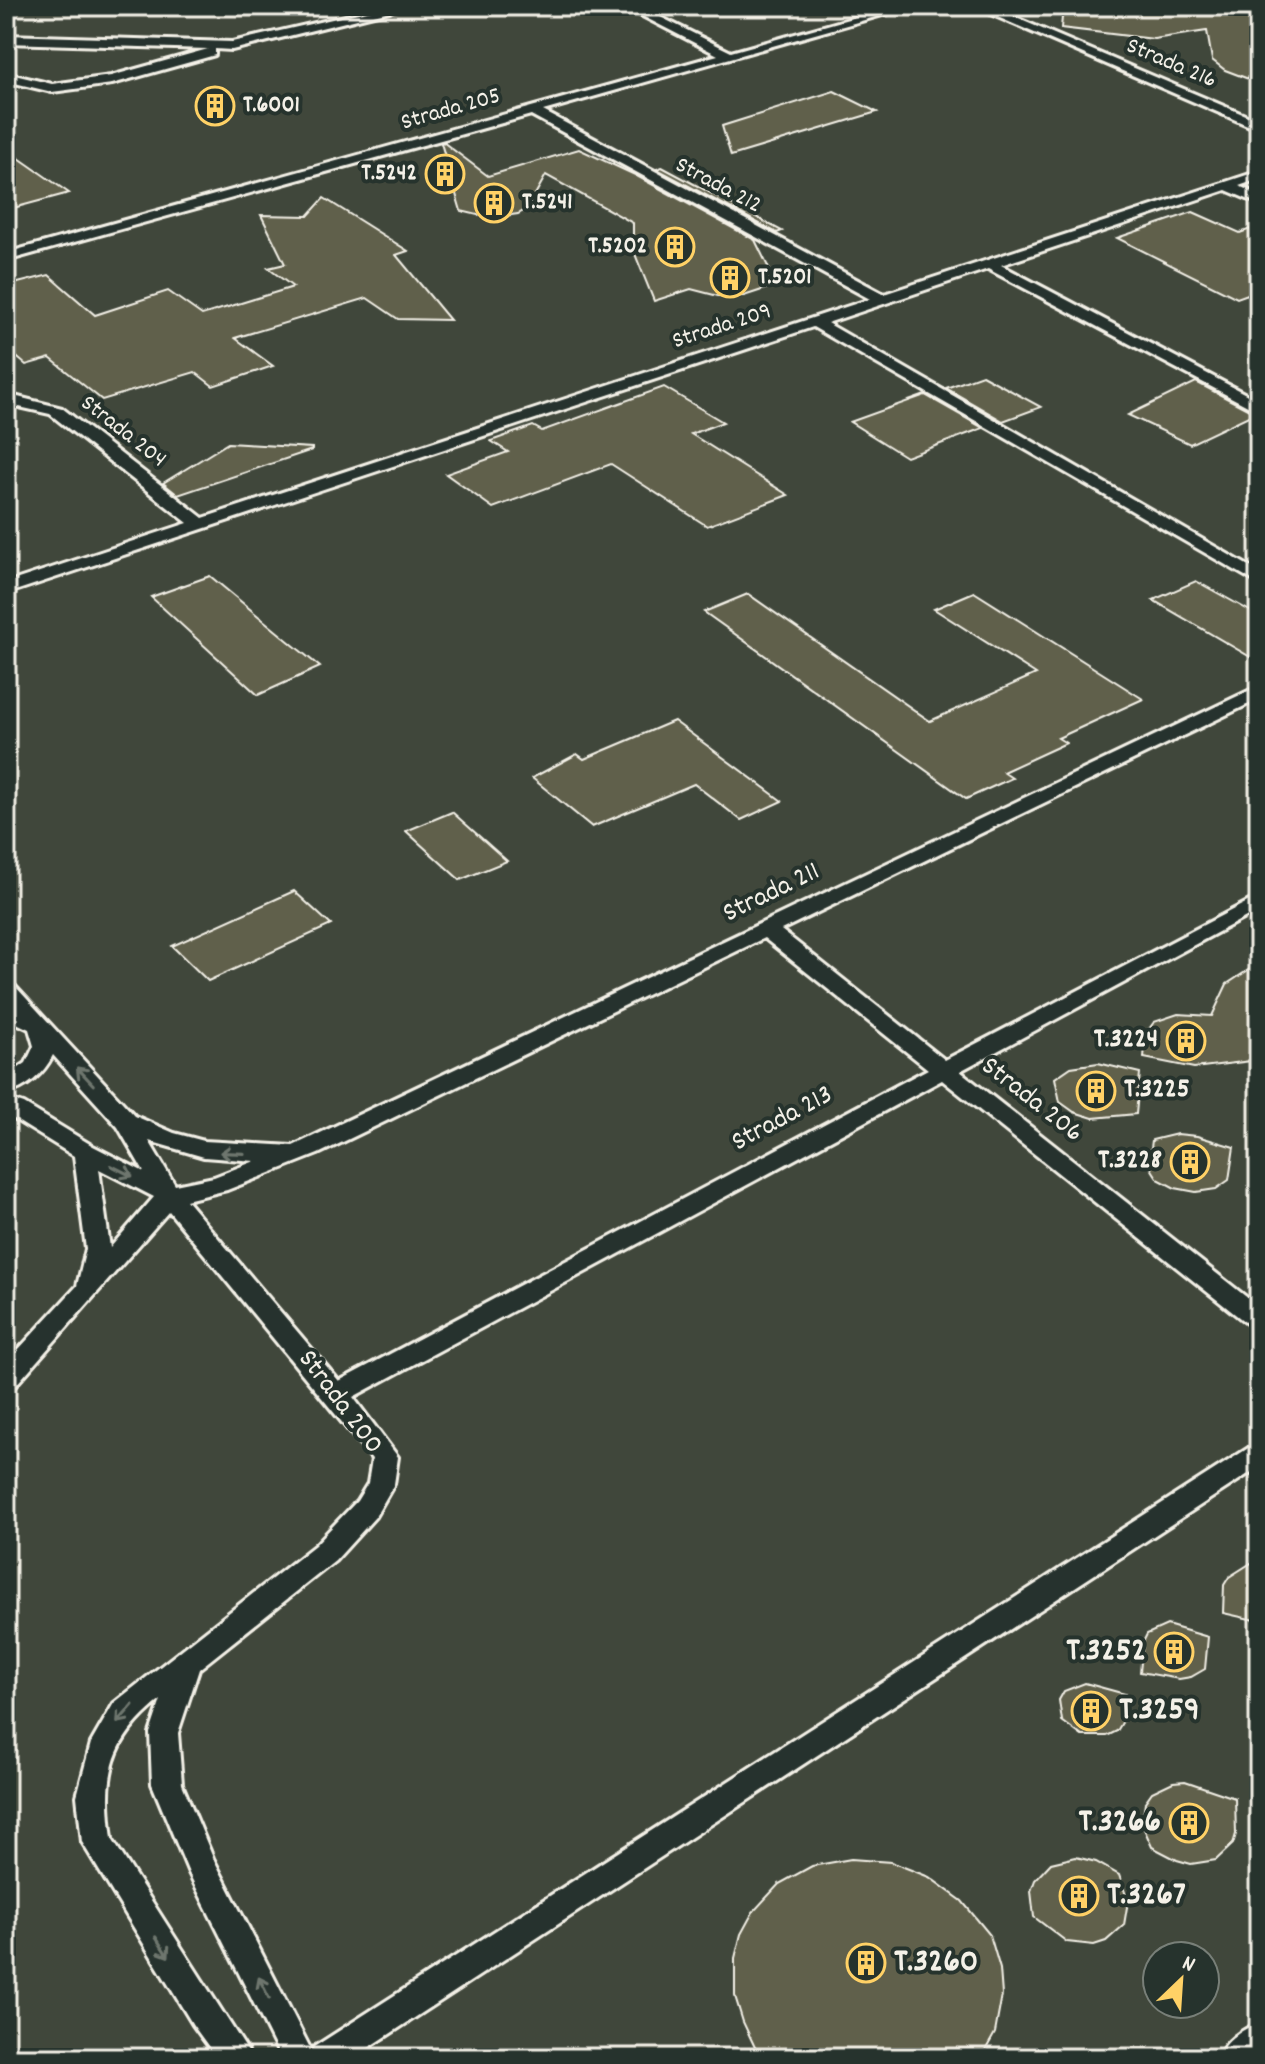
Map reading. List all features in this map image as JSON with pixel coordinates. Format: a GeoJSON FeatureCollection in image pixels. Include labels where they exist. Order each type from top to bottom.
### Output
{"type":"FeatureCollection","features":[{"type":"Feature","properties":{"kind":"lane"},"geometry":{"type":"LineString","coordinates":[[6,77],[52,88],[112,80],[232,46],[404,6]]}},
{"type":"Feature","properties":{"kind":"lane"},"geometry":{"type":"LineString","coordinates":[[629,6],[728,55]]}},
{"type":"Feature","properties":{"kind":"lane","name":"Strada 205"},"geometry":{"type":"LineString","coordinates":[[6,257],[908,6]]}},
{"type":"Feature","properties":{"kind":"lane","name":"Strada 216"},"geometry":{"type":"LineString","coordinates":[[978,6],[1259,126]]}},
{"type":"Feature","properties":{"kind":"lane"},"geometry":{"type":"LineString","coordinates":[[6,39],[232,46]]}},
{"type":"Feature","properties":{"kind":"lane","name":"Strada 212"},"geometry":{"type":"LineString","coordinates":[[531,110],[884,300]]}},
{"type":"Feature","properties":{"kind":"lane","name":"Strada 209"},"geometry":{"type":"LineString","coordinates":[[6,589],[992,266],[1259,175]]}},
{"type":"Feature","properties":{"kind":"lane"},"geometry":{"type":"LineString","coordinates":[[1227,186],[1259,200]]}},
{"type":"Feature","properties":{"kind":"lane"},"geometry":{"type":"LineString","coordinates":[[992,266],[1259,407]]}},
{"type":"Feature","properties":{"kind":"lane"},"geometry":{"type":"LineString","coordinates":[[815,322],[1259,579]]}},
{"type":"Feature","properties":{"kind":"lane","name":"Strada 204"},"geometry":{"type":"LineString","coordinates":[[6,399],[56,411],[200,524]]}},
{"type":"Feature","properties":{"kind":"lane","name":"Strada 211"},"geometry":{"type":"LineString","coordinates":[[169,1195],[219,1184],[310,1148],[1259,692]]}},
{"type":"Feature","properties":{"kind":"lane","name":"Strada 213"},"geometry":{"type":"LineString","coordinates":[[336,1394],[1259,902]]}},
{"type":"Feature","properties":{"kind":"lane","name":"Strada 206"},"geometry":{"type":"LineString","coordinates":[[767,930],[1259,1320]]}},
{"type":"Feature","properties":{"kind":"lane"},"geometry":{"type":"LineString","coordinates":[[6,990],[127,1122],[169,1195]]}},
{"type":"Feature","properties":{"kind":"lane"},"geometry":{"type":"LineString","coordinates":[[6,1011],[38,1026],[46,1044],[42,1058],[32,1071],[6,1086]]}},
{"type":"Feature","properties":{"kind":"lane"},"geometry":{"type":"LineString","coordinates":[[6,1106],[16,1109],[85,1152],[169,1195]]}},
{"type":"Feature","properties":{"kind":"lane","name":"Strada 211"},"geometry":{"type":"LineString","coordinates":[[127,1122],[160,1138],[201,1150],[232,1154],[310,1148]]}},
{"type":"Feature","properties":{"kind":"lane"},"geometry":{"type":"LineString","coordinates":[[85,1152],[98,1249],[87,1291]]}},
{"type":"Feature","properties":{"kind":"lane"},"geometry":{"type":"LineString","coordinates":[[6,1379],[169,1195]]}},
{"type":"Feature","properties":{"kind":"lane","name":"Strada 200"},"geometry":{"type":"LineString","coordinates":[[169,1195],[385,1457],[381,1484],[366,1509],[325,1553],[124,1712],[105,1743],[92,1796],[97,1842],[204,2014],[236,2058]]}},
{"type":"Feature","properties":{"kind":"lane"},"geometry":{"type":"LineString","coordinates":[[325,2058],[1259,1454]]}},
{"type":"Feature","properties":{"kind":"lane"},"geometry":{"type":"LineString","coordinates":[[186,1665],[164,1733],[167,1784],[200,1863],[298,2058]]}},
{"type":"Feature","properties":{"kind":"lane"},"geometry":{"type":"LineString","coordinates":[[1234,2058],[1259,2038]]}},
{"type":"Feature","properties":{"kind":"shaded area"},"geometry":{"type":"Polygon","coordinates":[[[6,6],[1259,6],[1259,2058],[6,2058],[6,6]]]}},
{"type":"Feature","properties":{"kind":"building"},"geometry":{"type":"Polygon","coordinates":[[[1063,6],[1246,6],[1259,40],[1259,83],[1225,70],[1212,60],[1207,31],[1154,39],[1061,28],[1063,6]]]}},
{"type":"Feature","properties":{"kind":"building"},"geometry":{"type":"Polygon","coordinates":[[[834,91],[877,112],[731,156],[722,126],[834,91]]]}},
{"type":"Feature","properties":{"kind":"building"},"geometry":{"type":"Polygon","coordinates":[[[443,142],[488,176],[579,149],[635,175],[755,240],[777,285],[744,296],[718,296],[691,289],[654,301],[633,249],[633,223],[546,175],[527,209],[518,214],[490,218],[461,211],[443,142]]]}},
{"type":"Feature","properties":{"kind":"building"},"geometry":{"type":"Polygon","coordinates":[[[6,149],[69,193],[6,210],[6,149]]]}},
{"type":"Feature","properties":{"kind":"building"},"geometry":{"type":"Polygon","coordinates":[[[662,167],[782,231],[777,233],[657,169],[662,167]]]}},
{"type":"Feature","properties":{"kind":"building"},"geometry":{"type":"Polygon","coordinates":[[[324,198],[408,251],[396,255],[450,320],[398,319],[367,298],[235,338],[273,366],[213,386],[195,372],[102,400],[50,358],[26,365],[6,348],[6,286],[49,275],[95,315],[168,291],[202,315],[293,287],[268,268],[285,264],[261,215],[308,216],[324,198]]]}},
{"type":"Feature","properties":{"kind":"building"},"geometry":{"type":"Polygon","coordinates":[[[1193,212],[1240,233],[1259,226],[1259,290],[1237,298],[1117,238],[1193,212]]]}},
{"type":"Feature","properties":{"kind":"building"},"geometry":{"type":"Polygon","coordinates":[[[982,375],[1041,407],[1003,421],[946,388],[982,375]]]}},
{"type":"Feature","properties":{"kind":"building"},"geometry":{"type":"Polygon","coordinates":[[[1196,382],[1255,413],[1190,444],[1128,415],[1196,382]]]}},
{"type":"Feature","properties":{"kind":"building"},"geometry":{"type":"Polygon","coordinates":[[[664,387],[723,422],[691,434],[788,495],[707,526],[611,464],[493,508],[446,474],[508,452],[491,441],[533,426],[542,431],[664,387]]]}},
{"type":"Feature","properties":{"kind":"building"},"geometry":{"type":"Polygon","coordinates":[[[925,395],[983,428],[906,457],[850,422],[925,395]]]}},
{"type":"Feature","properties":{"kind":"building"},"geometry":{"type":"Polygon","coordinates":[[[228,443],[312,450],[178,495],[163,483],[228,443]]]}},
{"type":"Feature","properties":{"kind":"building"},"geometry":{"type":"Polygon","coordinates":[[[210,576],[320,667],[258,695],[151,597],[210,576]]]}},
{"type":"Feature","properties":{"kind":"building"},"geometry":{"type":"Polygon","coordinates":[[[1196,581],[1259,616],[1259,662],[1153,600],[1196,581]]]}},
{"type":"Feature","properties":{"kind":"building"},"geometry":{"type":"Polygon","coordinates":[[[974,592],[1143,699],[1058,738],[1066,743],[1003,772],[1012,778],[966,799],[704,612],[748,594],[930,721],[1036,674],[934,609],[974,592]]]}},
{"type":"Feature","properties":{"kind":"building"},"geometry":{"type":"Polygon","coordinates":[[[674,721],[782,801],[741,820],[694,784],[592,827],[532,778],[577,754],[584,759],[674,721]]]}},
{"type":"Feature","properties":{"kind":"building"},"geometry":{"type":"Polygon","coordinates":[[[452,812],[507,861],[460,880],[406,831],[452,812]]]}},
{"type":"Feature","properties":{"kind":"building"},"geometry":{"type":"Polygon","coordinates":[[[294,891],[331,925],[208,981],[172,946],[294,891]]]}},
{"type":"Feature","properties":{"kind":"building"},"geometry":{"type":"Polygon","coordinates":[[[1259,963],[1259,1060],[1194,1068],[1144,1058],[1146,1033],[1154,1022],[1178,1014],[1212,1016],[1227,984],[1259,963]]]}},
{"type":"Feature","properties":{"kind":"building","name":"T.3225"},"geometry":{"type":"Polygon","coordinates":[[[1098,1063],[1140,1073],[1136,1114],[1093,1118],[1074,1112],[1060,1102],[1055,1078],[1071,1067],[1098,1063]]]}},
{"type":"Feature","properties":{"kind":"building","name":"T.3228"},"geometry":{"type":"Polygon","coordinates":[[[1177,1134],[1197,1136],[1234,1147],[1229,1180],[1216,1189],[1196,1192],[1175,1188],[1158,1179],[1149,1165],[1152,1140],[1177,1134]]]}},
{"type":"Feature","properties":{"kind":"building"},"geometry":{"type":"Polygon","coordinates":[[[1259,1558],[1259,1621],[1223,1613],[1224,1585],[1229,1577],[1259,1558]]]}},
{"type":"Feature","properties":{"kind":"building","name":"T.3252"},"geometry":{"type":"Polygon","coordinates":[[[1167,1625],[1208,1637],[1205,1669],[1191,1677],[1179,1679],[1140,1672],[1143,1642],[1147,1634],[1167,1625]]]}},
{"type":"Feature","properties":{"kind":"building","name":"T.3259"},"geometry":{"type":"Polygon","coordinates":[[[1085,1683],[1125,1694],[1123,1721],[1117,1731],[1107,1736],[1082,1736],[1062,1721],[1059,1700],[1064,1691],[1085,1683]]]}},
{"type":"Feature","properties":{"kind":"building","name":"T.3266"},"geometry":{"type":"Polygon","coordinates":[[[1185,1781],[1235,1798],[1236,1834],[1233,1844],[1216,1860],[1191,1864],[1177,1860],[1152,1847],[1142,1824],[1145,1802],[1152,1792],[1173,1782],[1185,1781]]]}},
{"type":"Feature","properties":{"kind":"building","name":"T.3267"},"geometry":{"type":"Polygon","coordinates":[[[1076,1857],[1096,1862],[1119,1875],[1128,1901],[1124,1925],[1106,1941],[1094,1945],[1067,1942],[1034,1917],[1031,1891],[1035,1880],[1051,1863],[1076,1857]]]}},
{"type":"Feature","properties":{"kind":"building","name":"T.3260"},"geometry":{"type":"Polygon","coordinates":[[[851,1859],[891,1862],[929,1877],[962,1901],[990,1935],[1000,1969],[1002,1995],[995,2033],[981,2058],[760,2058],[735,1996],[735,1958],[741,1934],[753,1912],[779,1884],[812,1866],[851,1859]]]}},
{"type":"Feature","properties":{"kind":"place","name":"T.6001"},"geometry":{"type":"Point","coordinates":[215,106]}},
{"type":"Feature","properties":{"kind":"place","name":"T.5242"},"geometry":{"type":"Point","coordinates":[445,174]}},
{"type":"Feature","properties":{"kind":"place","name":"T.5241"},"geometry":{"type":"Point","coordinates":[494,203]}},
{"type":"Feature","properties":{"kind":"place","name":"T.5202"},"geometry":{"type":"Point","coordinates":[675,247]}},
{"type":"Feature","properties":{"kind":"place","name":"T.5201"},"geometry":{"type":"Point","coordinates":[730,278]}},
{"type":"Feature","properties":{"kind":"place","name":"T.3224"},"geometry":{"type":"Point","coordinates":[1186,1041]}},
{"type":"Feature","properties":{"kind":"place","name":"T.3225"},"geometry":{"type":"Point","coordinates":[1096,1091]}},
{"type":"Feature","properties":{"kind":"place","name":"T.3228"},"geometry":{"type":"Point","coordinates":[1190,1162]}},
{"type":"Feature","properties":{"kind":"place","name":"T.3252"},"geometry":{"type":"Point","coordinates":[1174,1652]}},
{"type":"Feature","properties":{"kind":"place","name":"T.3259"},"geometry":{"type":"Point","coordinates":[1091,1711]}},
{"type":"Feature","properties":{"kind":"place","name":"T.3266"},"geometry":{"type":"Point","coordinates":[1189,1823]}},
{"type":"Feature","properties":{"kind":"place","name":"T.3267"},"geometry":{"type":"Point","coordinates":[1079,1896]}},
{"type":"Feature","properties":{"kind":"place","name":"T.3260"},"geometry":{"type":"Point","coordinates":[866,1963]}}]}
